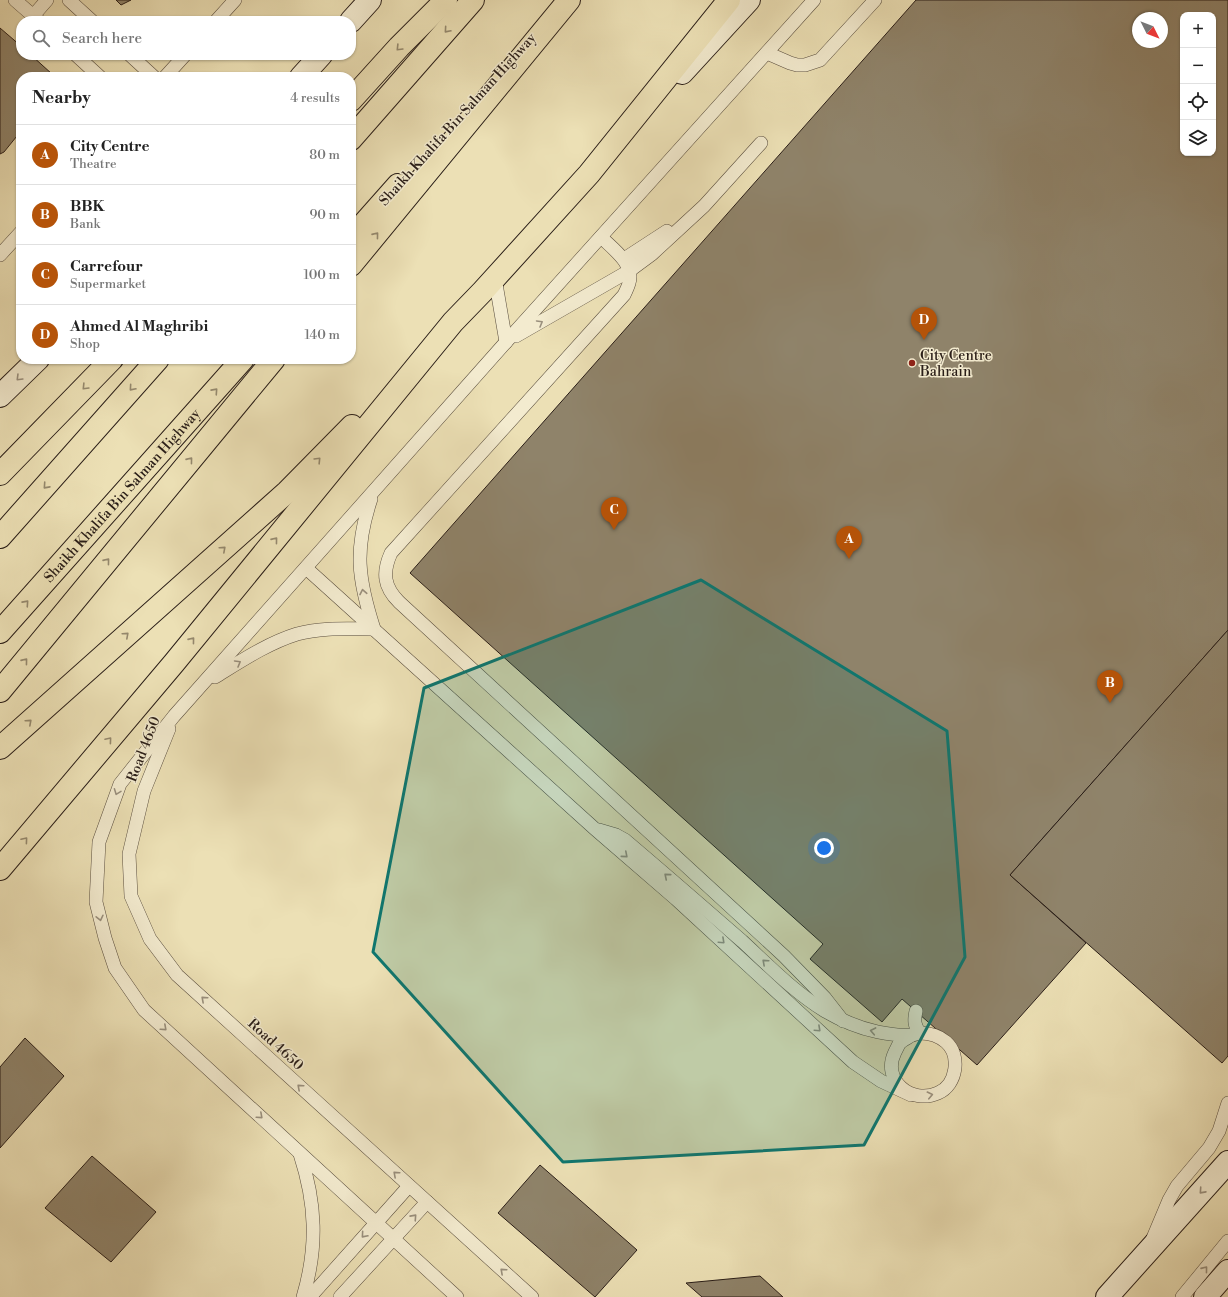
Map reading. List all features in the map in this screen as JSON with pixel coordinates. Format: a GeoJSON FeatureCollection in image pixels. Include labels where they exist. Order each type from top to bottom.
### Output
{"type":"FeatureCollection","features":[{"type":"Feature","properties":{"kind":"highway"},"geometry":{"type":"LineString","coordinates":[[356,94],[399,47],[446,0]]}},
{"type":"Feature","properties":{"kind":"highway"},"geometry":{"type":"LineString","coordinates":[[356,134],[473,0]]}},
{"type":"Feature","properties":{"kind":"highway","name":"Shaikh Khalifa Bin Salman Highway"},"geometry":{"type":"LineString","coordinates":[[356,232],[563,0]]}},
{"type":"Feature","properties":{"kind":"highway"},"geometry":{"type":"LineString","coordinates":[[356,259],[569,0]]}},
{"type":"Feature","properties":{"kind":"highway"},"geometry":{"type":"LineString","coordinates":[[0,748],[287,492],[453,322],[589,174],[729,0]]}},
{"type":"Feature","properties":{"kind":"highway"},"geometry":{"type":"LineString","coordinates":[[0,870],[174,663],[453,322]]}},
{"type":"Feature","properties":{"kind":"highway"},"geometry":{"type":"LineString","coordinates":[[0,474],[107,364]]}},
{"type":"Feature","properties":{"kind":"highway"},"geometry":{"type":"LineString","coordinates":[[0,536],[154,364]]}},
{"type":"Feature","properties":{"kind":"highway","name":"Shaikh Khalifa Bin Salman Highway"},"geometry":{"type":"LineString","coordinates":[[0,632],[239,364]]}},
{"type":"Feature","properties":{"kind":"highway"},"geometry":{"type":"LineString","coordinates":[[0,691],[270,364]]}},
{"type":"Feature","properties":{"kind":"main road"},"geometry":{"type":"LineString","coordinates":[[356,16],[370,0]]}},
{"type":"Feature","properties":{"kind":"main road"},"geometry":{"type":"LineString","coordinates":[[589,174],[749,0]]}},
{"type":"Feature","properties":{"kind":"main road"},"geometry":{"type":"LineString","coordinates":[[306,72],[316,60]]}},
{"type":"Feature","properties":{"kind":"main road"},"geometry":{"type":"LineString","coordinates":[[0,396],[33,364]]}},
{"type":"Feature","properties":{"kind":"main road"},"geometry":{"type":"LineString","coordinates":[[1107,1297],[1228,1162]]}},
{"type":"Feature","properties":{"kind":"main road"},"geometry":{"type":"LineString","coordinates":[[1205,1297],[1228,1271]]}},
{"type":"Feature","properties":{"kind":"lane"},"geometry":{"type":"LineString","coordinates":[[15,0],[34,16]]}},
{"type":"Feature","properties":{"kind":"lane"},"geometry":{"type":"LineString","coordinates":[[37,16],[47,0]]}},
{"type":"Feature","properties":{"kind":"lane"},"geometry":{"type":"LineString","coordinates":[[69,0],[87,16]]}},
{"type":"Feature","properties":{"kind":"lane"},"geometry":{"type":"LineString","coordinates":[[221,16],[235,0]]}},
{"type":"Feature","properties":{"kind":"lane"},"geometry":{"type":"LineString","coordinates":[[174,716],[506,342],[814,0]]}},
{"type":"Feature","properties":{"kind":"lane"},"geometry":{"type":"LineString","coordinates":[[767,53],[797,65],[812,64],[820,60],[875,0]]}},
{"type":"Feature","properties":{"kind":"lane"},"geometry":{"type":"LineString","coordinates":[[81,60],[95,72]]}},
{"type":"Feature","properties":{"kind":"lane"},"geometry":{"type":"LineString","coordinates":[[135,60],[149,72]]}},
{"type":"Feature","properties":{"kind":"lane"},"geometry":{"type":"LineString","coordinates":[[169,72],[180,60]]}},
{"type":"Feature","properties":{"kind":"lane"},"geometry":{"type":"LineString","coordinates":[[506,342],[626,265],[652,254],[704,206],[761,143]]}},
{"type":"Feature","properties":{"kind":"lane"},"geometry":{"type":"LineString","coordinates":[[0,255],[16,237]]}},
{"type":"Feature","properties":{"kind":"lane"},"geometry":{"type":"LineString","coordinates":[[601,237],[626,265],[630,278],[629,284],[621,298],[391,553],[385,573],[387,583],[390,590],[399,602],[698,875],[805,977],[843,1021]]}},
{"type":"Feature","properties":{"kind":"lane"},"geometry":{"type":"LineString","coordinates":[[495,278],[506,342]]}},
{"type":"Feature","properties":{"kind":"lane"},"geometry":{"type":"LineString","coordinates":[[373,492],[364,518],[360,546],[360,574],[365,601],[374,630]]}},
{"type":"Feature","properties":{"kind":"lane"},"geometry":{"type":"LineString","coordinates":[[306,568],[595,830],[680,894],[790,985],[843,1021],[862,1028],[880,1032],[934,1035],[946,1042],[954,1054],[955,1069],[950,1083],[940,1093],[926,1097],[912,1095],[881,1081],[853,1062],[680,894]]}},
{"type":"Feature","properties":{"kind":"lane"},"geometry":{"type":"LineString","coordinates":[[204,683],[267,647],[298,634],[338,628],[374,630]]}},
{"type":"Feature","properties":{"kind":"lane","name":"Road 4650"},"geometry":{"type":"LineString","coordinates":[[174,716],[120,784],[99,842],[96,902],[105,938],[115,968],[144,1010],[457,1297]]}},
{"type":"Feature","properties":{"kind":"lane","name":"Road 4650"},"geometry":{"type":"LineString","coordinates":[[174,716],[144,791],[129,854],[131,896],[150,939],[177,975],[532,1297]]}},
{"type":"Feature","properties":{"kind":"lane"},"geometry":{"type":"LineString","coordinates":[[680,894],[698,875]]}},
{"type":"Feature","properties":{"kind":"lane"},"geometry":{"type":"LineString","coordinates":[[916,1011],[914,1022],[916,1034]]}},
{"type":"Feature","properties":{"kind":"lane"},"geometry":{"type":"LineString","coordinates":[[912,1095],[899,1086],[892,1073],[892,1058],[899,1044],[916,1034]]}},
{"type":"Feature","properties":{"kind":"lane"},"geometry":{"type":"LineString","coordinates":[[1148,1250],[1169,1200],[1177,1186],[1208,1148],[1219,1131],[1228,1103]]}},
{"type":"Feature","properties":{"kind":"lane"},"geometry":{"type":"LineString","coordinates":[[299,1152],[310,1190],[314,1229],[310,1269],[303,1297]]}},
{"type":"Feature","properties":{"kind":"lane"},"geometry":{"type":"LineString","coordinates":[[310,1297],[409,1186]]}},
{"type":"Feature","properties":{"kind":"lane"},"geometry":{"type":"LineString","coordinates":[[340,1297],[427,1202]]}},
{"type":"Feature","properties":{"kind":"lane"},"geometry":{"type":"LineString","coordinates":[[1182,1297],[1228,1241]]}},
{"type":"Feature","properties":{"kind":"highlighted area"},"geometry":{"type":"Polygon","coordinates":[[[701,580],[947,731],[965,957],[864,1145],[563,1162],[373,952],[424,688],[701,580]]]}},
{"type":"Feature","properties":{"kind":"building"},"geometry":{"type":"Polygon","coordinates":[[[116,0],[131,0],[121,5],[116,0]]]}},
{"type":"Feature","properties":{"kind":"building","name":"City Centre Bahrain"},"geometry":{"type":"Polygon","coordinates":[[[916,0],[1228,0],[1228,630],[1010,875],[1086,943],[977,1065],[902,999],[882,1022],[810,959],[823,944],[410,573],[916,0]]]}},
{"type":"Feature","properties":{"kind":"building"},"geometry":{"type":"Polygon","coordinates":[[[0,28],[16,42],[16,60],[37,60],[50,72],[16,72],[16,137],[4,152],[0,154],[0,28]]]}},
{"type":"Feature","properties":{"kind":"building"},"geometry":{"type":"Polygon","coordinates":[[[1228,630],[1228,1056],[1222,1063],[1010,875],[1228,630]]]}},
{"type":"Feature","properties":{"kind":"building"},"geometry":{"type":"Polygon","coordinates":[[[25,1038],[64,1076],[0,1148],[0,1067],[25,1038]]]}},
{"type":"Feature","properties":{"kind":"building"},"geometry":{"type":"Polygon","coordinates":[[[92,1156],[156,1212],[111,1262],[45,1208],[92,1156]]]}},
{"type":"Feature","properties":{"kind":"building"},"geometry":{"type":"Polygon","coordinates":[[[540,1165],[637,1250],[595,1297],[498,1213],[540,1165]]]}},
{"type":"Feature","properties":{"kind":"building"},"geometry":{"type":"Polygon","coordinates":[[[760,1276],[783,1297],[702,1297],[686,1283],[760,1276]]]}},
{"type":"Feature","properties":{"kind":"place","name":"Ahmed Al Maghribi"},"geometry":{"type":"Point","coordinates":[924,340]}},
{"type":"Feature","properties":{"kind":"place","name":"City Centre Bahrain"},"geometry":{"type":"Point","coordinates":[912,363]}},
{"type":"Feature","properties":{"kind":"place","name":"Carrefour"},"geometry":{"type":"Point","coordinates":[614,530]}},
{"type":"Feature","properties":{"kind":"place","name":"City Centre"},"geometry":{"type":"Point","coordinates":[849,559]}},
{"type":"Feature","properties":{"kind":"place","name":"BBK"},"geometry":{"type":"Point","coordinates":[1110,703]}}]}
